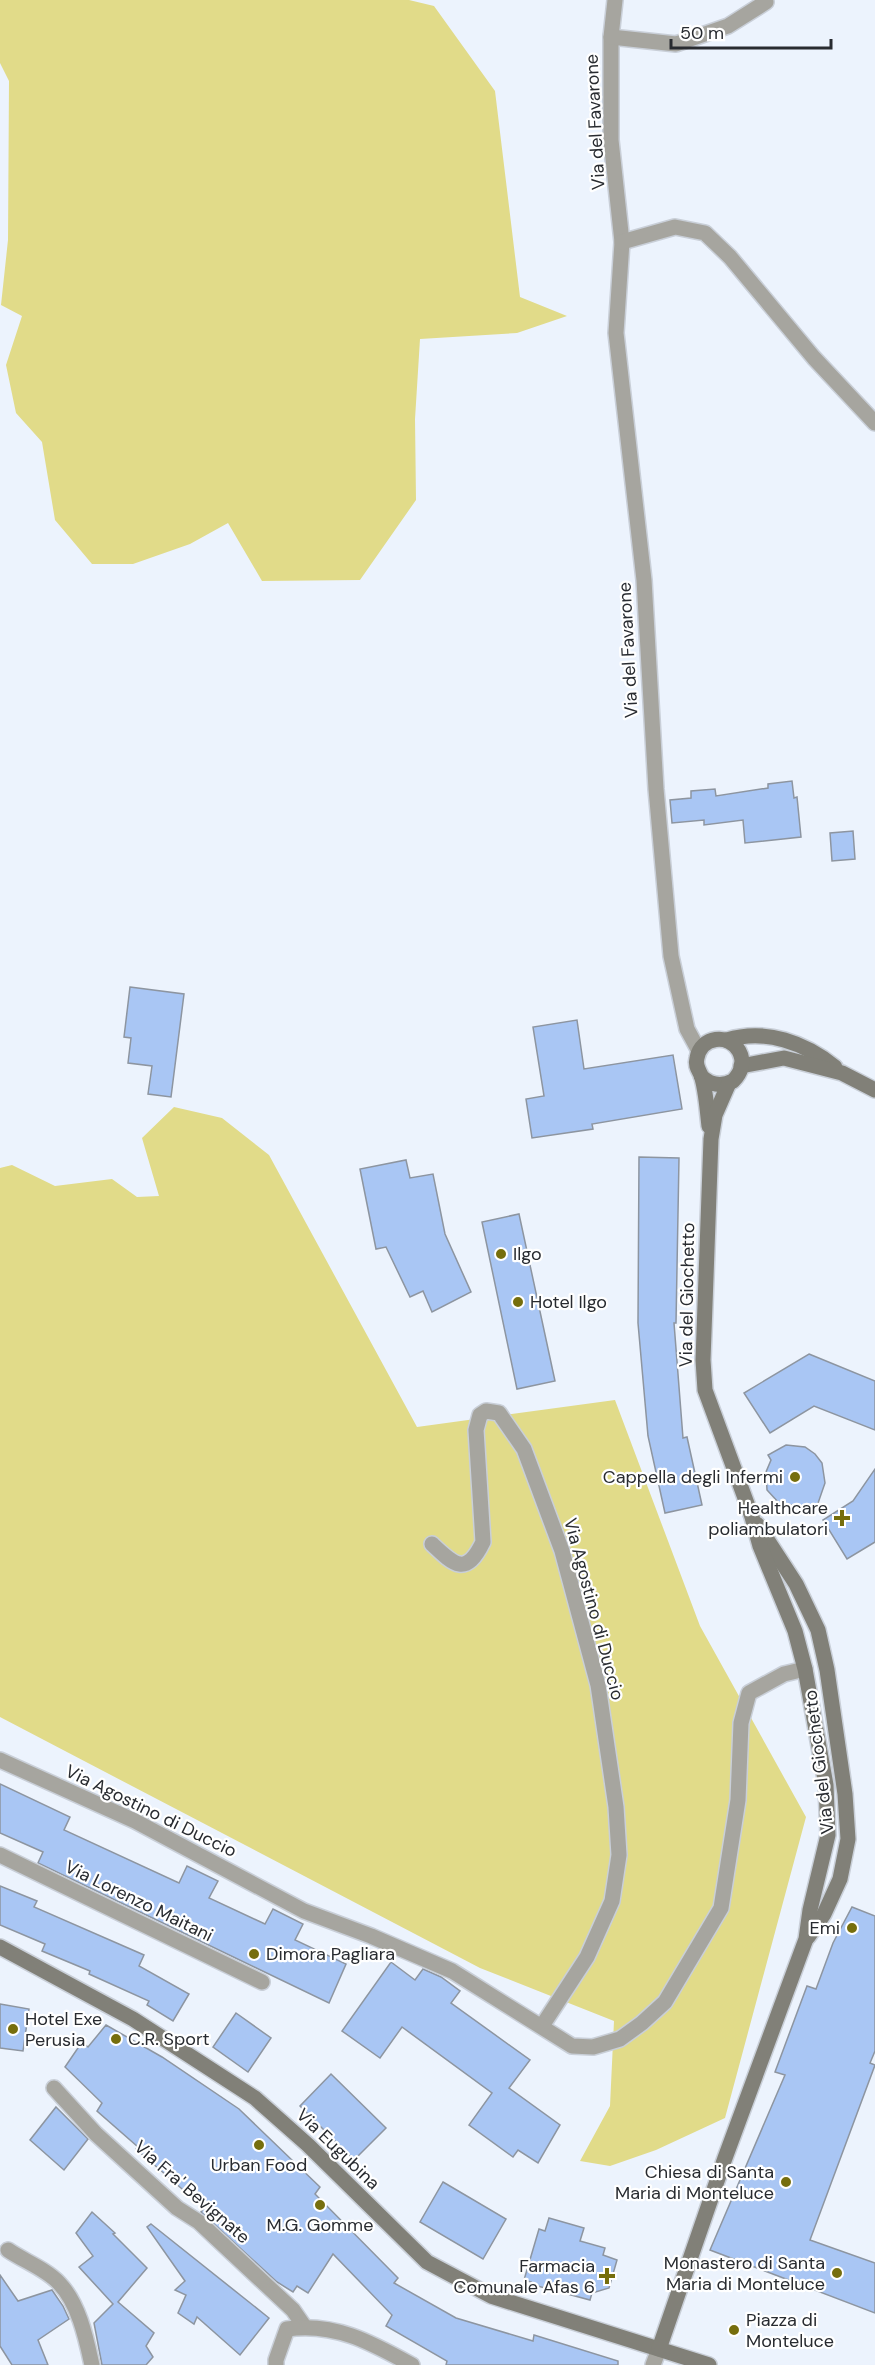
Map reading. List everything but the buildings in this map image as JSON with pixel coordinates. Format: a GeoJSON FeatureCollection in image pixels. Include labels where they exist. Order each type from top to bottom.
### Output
{"type":"FeatureCollection","features":[{"type":"Feature","properties":{"kind":"street","name":"Via del Favarone"},"geometry":{"type":"LineString","coordinates":[[615,0],[611,37],[612,140],[622,242],[616,333],[644,580],[656,789],[671,956],[687,1029],[699,1051]]}},
{"type":"Feature","properties":{"kind":"street"},"geometry":{"type":"LineString","coordinates":[[611,37],[676,44],[728,26],[766,2]]}},
{"type":"Feature","properties":{"kind":"street"},"geometry":{"type":"LineString","coordinates":[[622,242],[675,227],[705,233],[730,257],[814,358],[875,423]]}},
{"type":"Feature","properties":{"kind":"street"},"geometry":{"type":"LineString","coordinates":[[727,1041],[752,1035],[789,1040],[817,1052],[842,1073]]}},
{"type":"Feature","properties":{"kind":"street"},"geometry":{"type":"LineString","coordinates":[[699,1051],[710,1041],[721,1039],[738,1050],[741,1055],[741,1066],[784,1058],[842,1073],[875,1090]]}},
{"type":"Feature","properties":{"kind":"street","name":"Via del Giochetto"},"geometry":{"type":"LineString","coordinates":[[699,1051],[697,1067],[701,1076],[711,1139]]}},
{"type":"Feature","properties":{"kind":"street","name":"Via del Giochetto"},"geometry":{"type":"LineString","coordinates":[[659,2349],[725,2158],[806,1940],[810,1910],[828,1835],[829,1813],[826,1785],[805,1669],[795,1632],[760,1546],[752,1516],[705,1390],[703,1360],[711,1139],[715,1115],[729,1083],[736,1078],[741,1066]]}},
{"type":"Feature","properties":{"kind":"street"},"geometry":{"type":"LineString","coordinates":[[701,1076],[711,1084],[729,1083]]}},
{"type":"Feature","properties":{"kind":"street","name":"Via Agostino di Duccio"},"geometry":{"type":"LineString","coordinates":[[432,1544],[452,1563],[465,1565],[476,1558],[483,1542],[476,1430],[480,1415],[486,1411],[499,1413],[524,1449],[562,1551],[598,1685],[615,1807],[619,1855],[612,1901],[587,1957],[542,2026]]}},
{"type":"Feature","properties":{"kind":"street","name":"Via del Giochetto"},"geometry":{"type":"LineString","coordinates":[[752,1516],[796,1584],[818,1630],[827,1670],[845,1794],[848,1839],[840,1879],[824,1914],[806,1940]]}},
{"type":"Feature","properties":{"kind":"street","name":"Via Agostino di Duccio"},"geometry":{"type":"LineString","coordinates":[[0,1760],[135,1821],[304,1911],[371,1936],[452,1971],[572,2046],[593,2047],[620,2039],[665,2002],[721,1908],[738,1800],[741,1723],[749,1693],[784,1674],[805,1669]]}},
{"type":"Feature","properties":{"kind":"street","name":"Via Lorenzo Maitani"},"geometry":{"type":"LineString","coordinates":[[0,1855],[262,1982]]}},
{"type":"Feature","properties":{"kind":"street","name":"Via Eugubina"},"geometry":{"type":"LineString","coordinates":[[0,1947],[133,2019],[255,2098],[308,2145],[427,2262],[491,2296],[710,2365]]}},
{"type":"Feature","properties":{"kind":"street","name":"Via Fra' Bevignate"},"geometry":{"type":"LineString","coordinates":[[54,2088],[96,2134],[177,2208],[199,2222],[293,2310],[304,2326]]}},
{"type":"Feature","properties":{"kind":"street"},"geometry":{"type":"LineString","coordinates":[[8,2250],[59,2282],[77,2314],[93,2365]]}},
{"type":"Feature","properties":{"kind":"street"},"geometry":{"type":"LineString","coordinates":[[276,2365],[287,2329],[304,2326],[327,2327],[377,2346],[412,2365]]}},
{"type":"Feature","properties":{"kind":"street"},"geometry":{"type":"LineString","coordinates":[[653,2365],[659,2349]]}},
{"type":"Feature","properties":{"kind":"shaded area"},"geometry":{"type":"Polygon","coordinates":[[[0,0],[409,0],[434,6],[495,91],[520,297],[567,316],[517,333],[420,339],[415,419],[416,500],[360,580],[262,581],[228,523],[190,544],[133,564],[92,564],[55,520],[42,442],[16,413],[6,365],[22,316],[1,305],[8,240],[9,81],[0,63],[0,0]]]}},
{"type":"Feature","properties":{"kind":"shaded area"},"geometry":{"type":"Polygon","coordinates":[[[174,1107],[222,1118],[269,1155],[417,1427],[615,1400],[700,1626],[806,1817],[725,2118],[656,2150],[610,2166],[580,2161],[610,2106],[614,2021],[480,1968],[0,1717],[0,1168],[12,1165],[55,1186],[112,1179],[137,1197],[159,1196],[142,1138],[174,1107]]]}},
{"type":"Feature","properties":{"kind":"place","name":"Ilgo"},"geometry":{"type":"Point","coordinates":[501,1254]}},
{"type":"Feature","properties":{"kind":"place","name":"Hotel Ilgo"},"geometry":{"type":"Point","coordinates":[518,1302]}},
{"type":"Feature","properties":{"kind":"place","name":"Cappella degli Infermi"},"geometry":{"type":"Point","coordinates":[795,1477]}},
{"type":"Feature","properties":{"kind":"place","name":"Healthcare poliambulatori"},"geometry":{"type":"Point","coordinates":[842,1518]}},
{"type":"Feature","properties":{"kind":"place","name":"Emi"},"geometry":{"type":"Point","coordinates":[852,1928]}},
{"type":"Feature","properties":{"kind":"place","name":"Dimora Pagliara"},"geometry":{"type":"Point","coordinates":[254,1954]}},
{"type":"Feature","properties":{"kind":"place","name":"Hotel Exe Perusia"},"geometry":{"type":"Point","coordinates":[13,2029]}},
{"type":"Feature","properties":{"kind":"place","name":"C.R. Sport"},"geometry":{"type":"Point","coordinates":[116,2039]}},
{"type":"Feature","properties":{"kind":"place","name":"Urban Food"},"geometry":{"type":"Point","coordinates":[259,2145]}},
{"type":"Feature","properties":{"kind":"place","name":"Chiesa di Santa Maria di Monteluce"},"geometry":{"type":"Point","coordinates":[786,2182]}},
{"type":"Feature","properties":{"kind":"place","name":"M.G. Gomme"},"geometry":{"type":"Point","coordinates":[320,2205]}},
{"type":"Feature","properties":{"kind":"place","name":"Monastero di Santa Maria di Monteluce"},"geometry":{"type":"Point","coordinates":[837,2273]}},
{"type":"Feature","properties":{"kind":"place","name":"Farmacia Comunale Afas 6"},"geometry":{"type":"Point","coordinates":[607,2276]}},
{"type":"Feature","properties":{"kind":"place","name":"Piazza di Monteluce"},"geometry":{"type":"Point","coordinates":[734,2330]}}]}
